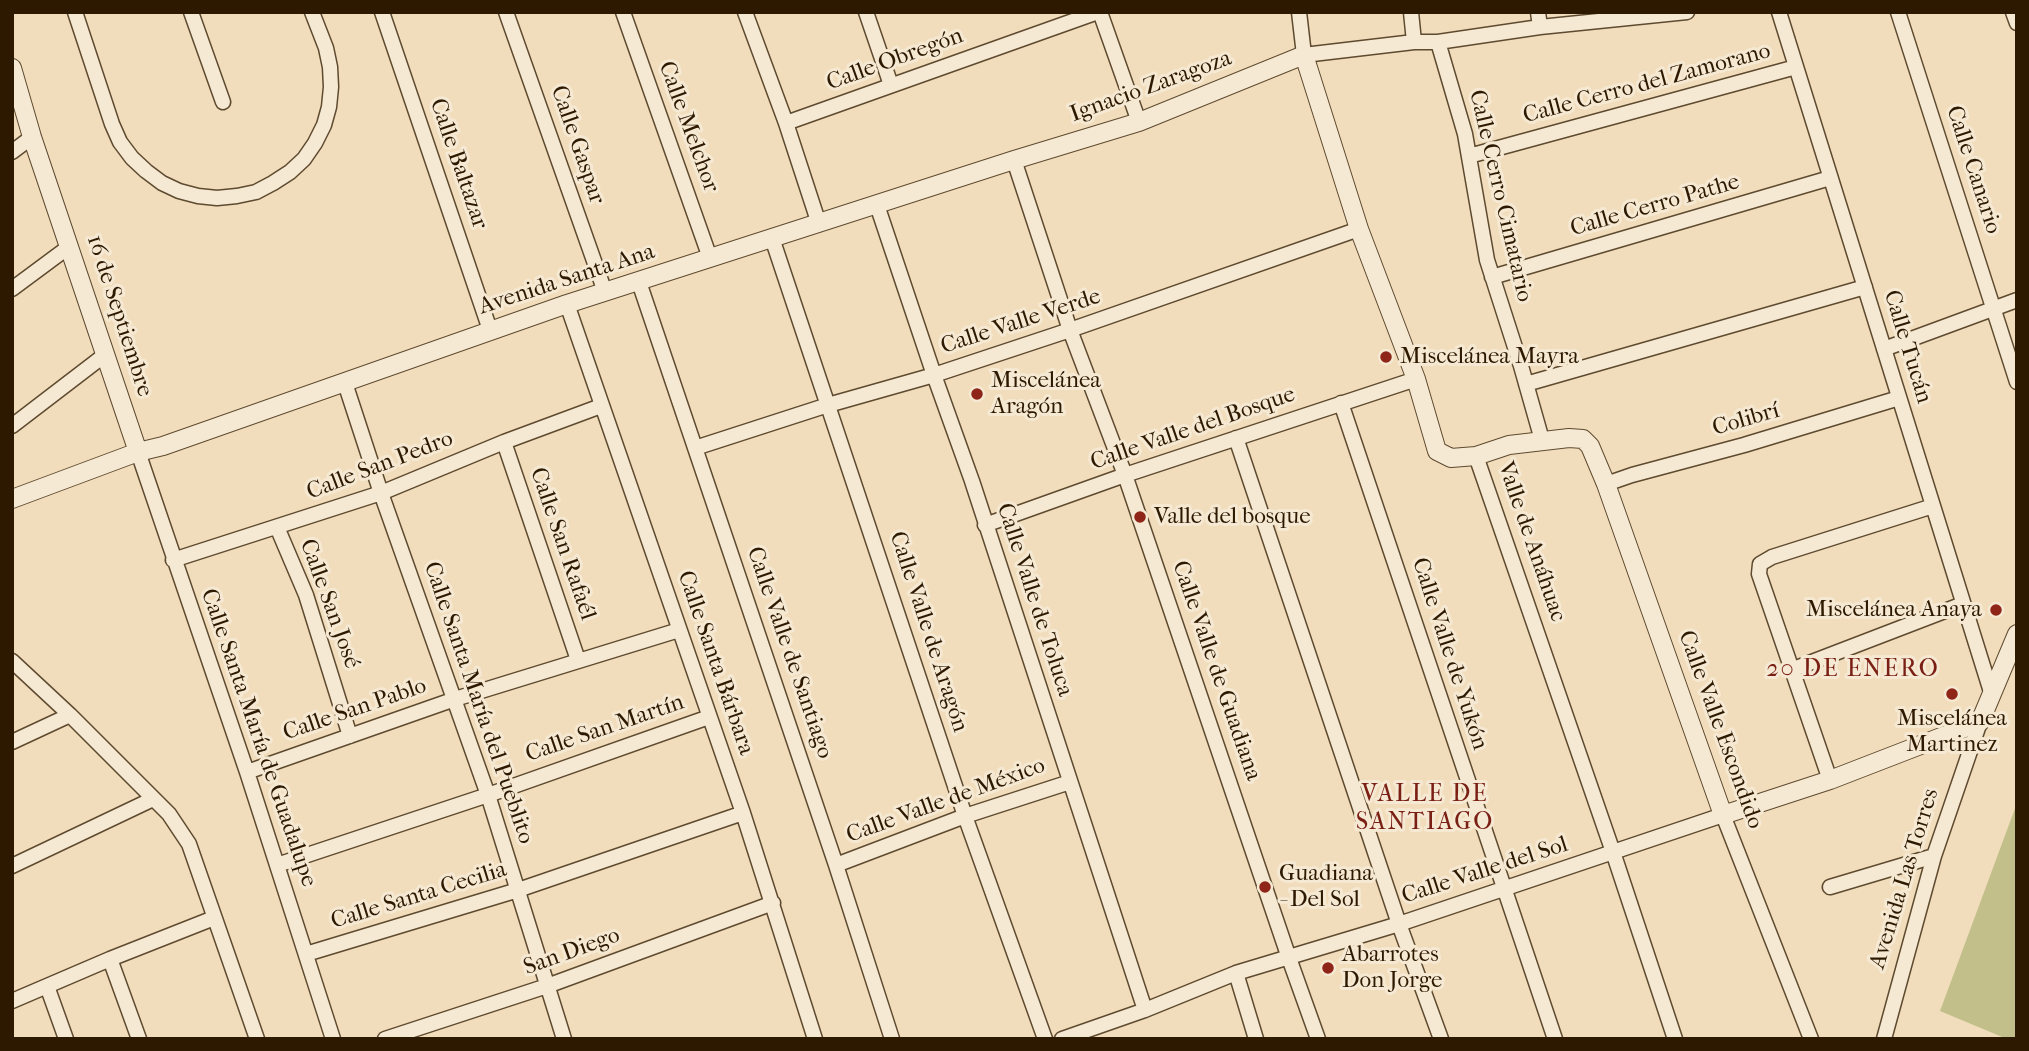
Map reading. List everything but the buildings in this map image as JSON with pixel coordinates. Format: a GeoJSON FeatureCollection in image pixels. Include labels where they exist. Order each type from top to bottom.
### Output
{"type":"FeatureCollection","features":[{"type":"Feature","properties":{"kind":"street"},"geometry":{"type":"LineString","coordinates":[[75,12],[112,124],[120,142],[132,158],[162,183],[189,194],[217,198],[256,192],[273,183],[304,159],[315,143],[324,125],[331,87],[326,48],[312,12]]}},
{"type":"Feature","properties":{"kind":"street"},"geometry":{"type":"LineString","coordinates":[[191,12],[223,102]]}},
{"type":"Feature","properties":{"kind":"street","name":"Calle Baltazar"},"geometry":{"type":"LineString","coordinates":[[382,12],[490,330]]}},
{"type":"Feature","properties":{"kind":"street","name":"Calle Gaspar"},"geometry":{"type":"LineString","coordinates":[[506,12],[605,292]]}},
{"type":"Feature","properties":{"kind":"street","name":"Calle Melchor"},"geometry":{"type":"LineString","coordinates":[[623,12],[710,258]]}},
{"type":"Feature","properties":{"kind":"street"},"geometry":{"type":"LineString","coordinates":[[745,12],[786,123],[819,224]]}},
{"type":"Feature","properties":{"kind":"street"},"geometry":{"type":"LineString","coordinates":[[866,12],[891,85]]}},
{"type":"Feature","properties":{"kind":"street"},"geometry":{"type":"LineString","coordinates":[[1099,12],[1139,122]]}},
{"type":"Feature","properties":{"kind":"street","name":"Calle Obregón"},"geometry":{"type":"LineString","coordinates":[[786,123],[1099,12]]}},
{"type":"Feature","properties":{"kind":"street","name":"Valle de Anáhuac"},"geometry":{"type":"LineString","coordinates":[[1299,12],[1304,55],[1359,229],[1416,379],[1437,450],[1451,458],[1476,456],[1675,1039]]}},
{"type":"Feature","properties":{"kind":"street"},"geometry":{"type":"LineString","coordinates":[[1411,12],[1415,42]]}},
{"type":"Feature","properties":{"kind":"street"},"geometry":{"type":"LineString","coordinates":[[1304,55],[1415,42],[1438,42],[1539,19],[1687,12]]}},
{"type":"Feature","properties":{"kind":"street","name":"Calle Tucán"},"geometry":{"type":"LineString","coordinates":[[1779,12],[1992,695]]}},
{"type":"Feature","properties":{"kind":"street","name":"Calle Canario"},"geometry":{"type":"LineString","coordinates":[[1898,12],[2017,382]]}},
{"type":"Feature","properties":{"kind":"street"},"geometry":{"type":"LineString","coordinates":[[2013,12],[2017,23]]}},
{"type":"Feature","properties":{"kind":"street","name":"Calle Cerro Cimatario"},"geometry":{"type":"LineString","coordinates":[[1438,42],[1465,134],[1487,260],[1542,440]]}},
{"type":"Feature","properties":{"kind":"street","name":"Ignacio Zaragoza"},"geometry":{"type":"LineString","coordinates":[[1014,160],[1139,122],[1304,55]]}},
{"type":"Feature","properties":{"kind":"street","name":"Calle Cerro del Zamorano"},"geometry":{"type":"LineString","coordinates":[[1469,156],[1796,67]]}},
{"type":"Feature","properties":{"kind":"street","name":"16 de Septiembre"},"geometry":{"type":"LineString","coordinates":[[12,68],[32,137],[138,452]]}},
{"type":"Feature","properties":{"kind":"street"},"geometry":{"type":"LineString","coordinates":[[12,152],[32,137]]}},
{"type":"Feature","properties":{"kind":"street","name":"Avenida Santa Ana"},"geometry":{"type":"LineString","coordinates":[[138,452],[163,446],[567,304],[1014,160]]}},
{"type":"Feature","properties":{"kind":"street","name":"Calle Valle de Guadiana"},"geometry":{"type":"LineString","coordinates":[[1014,160],[1070,330],[1125,475],[1318,1039]]}},
{"type":"Feature","properties":{"kind":"street","name":"Calle Cerro Pathe"},"geometry":{"type":"LineString","coordinates":[[1492,277],[1830,178]]}},
{"type":"Feature","properties":{"kind":"street","name":"Calle Valle de Toluca"},"geometry":{"type":"LineString","coordinates":[[877,205],[972,481],[1145,1010]]}},
{"type":"Feature","properties":{"kind":"street","name":"Calle Valle Verde"},"geometry":{"type":"LineString","coordinates":[[695,448],[828,405],[934,375],[1359,229]]}},
{"type":"Feature","properties":{"kind":"street","name":"Calle Valle de Aragón"},"geometry":{"type":"LineString","coordinates":[[772,238],[965,816],[1045,1039]]}},
{"type":"Feature","properties":{"kind":"street"},"geometry":{"type":"LineString","coordinates":[[12,289],[70,246]]}},
{"type":"Feature","properties":{"kind":"street","name":"Calle Valle de Santiago"},"geometry":{"type":"LineString","coordinates":[[639,282],[892,1039]]}},
{"type":"Feature","properties":{"kind":"street"},"geometry":{"type":"LineString","coordinates":[[1526,383],[1865,288]]}},
{"type":"Feature","properties":{"kind":"street"},"geometry":{"type":"LineString","coordinates":[[1884,349],[2017,300]]}},
{"type":"Feature","properties":{"kind":"street","name":"Calle Santa Bárbara"},"geometry":{"type":"LineString","coordinates":[[567,304],[743,813],[815,1039]]}},
{"type":"Feature","properties":{"kind":"street"},"geometry":{"type":"LineString","coordinates":[[12,426],[106,355]]}},
{"type":"Feature","properties":{"kind":"street","name":"Calle Valle del Bosque"},"geometry":{"type":"LineString","coordinates":[[985,525],[1125,475],[1416,379]]}},
{"type":"Feature","properties":{"kind":"street","name":"Calle Santa María del Pueblito"},"geometry":{"type":"LineString","coordinates":[[345,383],[488,795],[564,1039]]}},
{"type":"Feature","properties":{"kind":"street","name":"Colibrí"},"geometry":{"type":"LineString","coordinates":[[1606,484],[1744,446],[1899,398]]}},
{"type":"Feature","properties":{"kind":"street","name":"Calle Valle de Yukón"},"geometry":{"type":"LineString","coordinates":[[1342,403],[1555,1039]]}},
{"type":"Feature","properties":{"kind":"street","name":"Calle San Pedro"},"geometry":{"type":"LineString","coordinates":[[173,559],[381,493],[504,442],[601,406]]}},
{"type":"Feature","properties":{"kind":"street"},"geometry":{"type":"LineString","coordinates":[[1236,438],[1399,924],[1441,1039]]}},
{"type":"Feature","properties":{"kind":"street","name":"Calle Valle Escondido"},"geometry":{"type":"LineString","coordinates":[[1542,440],[1583,439],[1590,446],[1606,484],[1723,815],[1811,1039]]}},
{"type":"Feature","properties":{"kind":"street"},"geometry":{"type":"LineString","coordinates":[[1476,456],[1509,445],[1542,440]]}},
{"type":"Feature","properties":{"kind":"street","name":"Calle San Rafaél"},"geometry":{"type":"LineString","coordinates":[[504,442],[578,660]]}},
{"type":"Feature","properties":{"kind":"street"},"geometry":{"type":"LineString","coordinates":[[12,499],[138,452]]}},
{"type":"Feature","properties":{"kind":"street","name":"Calle Santa María de Guadalupe"},"geometry":{"type":"LineString","coordinates":[[138,452],[247,772],[333,1039]]}},
{"type":"Feature","properties":{"kind":"street"},"geometry":{"type":"LineString","coordinates":[[1830,780],[1759,574],[1760,564],[1773,557],[1933,506]]}},
{"type":"Feature","properties":{"kind":"street","name":"Calle San José"},"geometry":{"type":"LineString","coordinates":[[277,527],[306,595],[350,736]]}},
{"type":"Feature","properties":{"kind":"street"},"geometry":{"type":"LineString","coordinates":[[1791,670],[1963,604]]}},
{"type":"Feature","properties":{"kind":"street","name":"Calle San Pablo"},"geometry":{"type":"LineString","coordinates":[[247,772],[455,699],[679,630]]}},
{"type":"Feature","properties":{"kind":"street","name":"Avenida Las Torres"},"geometry":{"type":"LineString","coordinates":[[1884,1039],[1934,856],[1980,722],[2017,634]]}},
{"type":"Feature","properties":{"kind":"street"},"geometry":{"type":"LineString","coordinates":[[12,662],[70,715],[169,814],[189,844],[257,1039]]}},
{"type":"Feature","properties":{"kind":"street"},"geometry":{"type":"LineString","coordinates":[[12,742],[70,715]]}},
{"type":"Feature","properties":{"kind":"street","name":"Calle San Martín"},"geometry":{"type":"LineString","coordinates":[[277,865],[488,795],[709,717]]}},
{"type":"Feature","properties":{"kind":"street"},"geometry":{"type":"LineString","coordinates":[[1723,815],[1830,780],[1980,722]]}},
{"type":"Feature","properties":{"kind":"street","name":"Calle Valle de México"},"geometry":{"type":"LineString","coordinates":[[836,865],[965,816],[1070,782]]}},
{"type":"Feature","properties":{"kind":"street"},"geometry":{"type":"LineString","coordinates":[[12,866],[153,799]]}},
{"type":"Feature","properties":{"kind":"street","name":"Calle Santa Cecilia"},"geometry":{"type":"LineString","coordinates":[[306,954],[518,890],[743,813]]}},
{"type":"Feature","properties":{"kind":"street","name":"Calle Valle del Sol"},"geometry":{"type":"LineString","coordinates":[[1062,1039],[1145,1010],[1236,973],[1399,924],[1723,815]]}},
{"type":"Feature","properties":{"kind":"street"},"geometry":{"type":"LineString","coordinates":[[1830,887],[1934,856]]}},
{"type":"Feature","properties":{"kind":"street","name":"San Diego"},"geometry":{"type":"LineString","coordinates":[[385,1039],[547,986],[772,903]]}},
{"type":"Feature","properties":{"kind":"street"},"geometry":{"type":"LineString","coordinates":[[12,1001],[214,918]]}},
{"type":"Feature","properties":{"kind":"street"},"geometry":{"type":"LineString","coordinates":[[110,959],[139,1039]]}},
{"type":"Feature","properties":{"kind":"street"},"geometry":{"type":"LineString","coordinates":[[1236,973],[1256,1039]]}},
{"type":"Feature","properties":{"kind":"street"},"geometry":{"type":"LineString","coordinates":[[47,986],[66,1039]]}},
{"type":"Feature","properties":{"kind":"shaded area"},"geometry":{"type":"Polygon","coordinates":[[[2017,803],[2017,1039],[2007,1039],[1940,1011],[2017,803]]]}},
{"type":"Feature","properties":{"kind":"place","name":"Miscelánea Mayra"},"geometry":{"type":"Point","coordinates":[1386,357]}},
{"type":"Feature","properties":{"kind":"place","name":"Miscelánea Aragón"},"geometry":{"type":"Point","coordinates":[977,394]}},
{"type":"Feature","properties":{"kind":"place","name":"Valle del bosque"},"geometry":{"type":"Point","coordinates":[1140,517]}},
{"type":"Feature","properties":{"kind":"place","name":"Miscelánea Anaya"},"geometry":{"type":"Point","coordinates":[1996,610]}},
{"type":"Feature","properties":{"kind":"place","name":"Miscelánea Martinez"},"geometry":{"type":"Point","coordinates":[1952,694]}},
{"type":"Feature","properties":{"kind":"place","name":"Guadiana - Del Sol"},"geometry":{"type":"Point","coordinates":[1265,887]}},
{"type":"Feature","properties":{"kind":"place","name":"Abarrotes Don Jorge"},"geometry":{"type":"Point","coordinates":[1328,968]}},
{"type":"Feature","properties":{"kind":"district","name":"20 DE ENERO"},"geometry":{"type":"Point","coordinates":[1853,670]}},
{"type":"Feature","properties":{"kind":"district","name":"VALLE DE SANTIAGO"},"geometry":{"type":"Point","coordinates":[1425,809]}}]}
